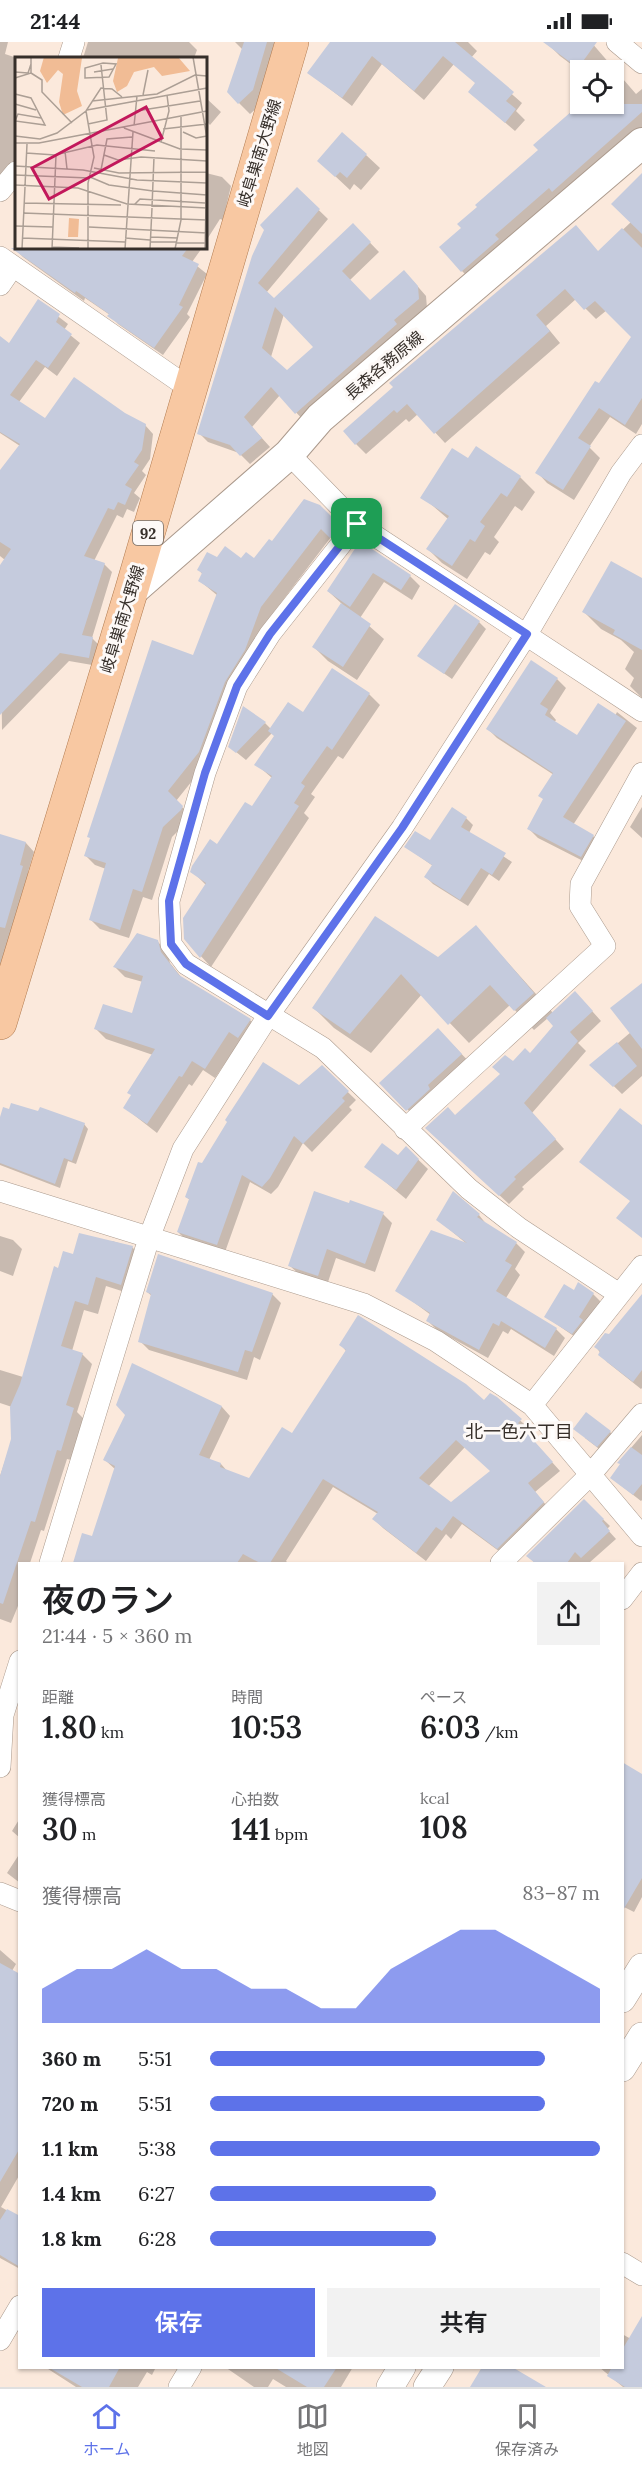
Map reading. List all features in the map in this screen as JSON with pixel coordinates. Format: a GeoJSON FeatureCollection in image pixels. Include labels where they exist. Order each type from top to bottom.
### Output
{"type":"FeatureCollection","features":[{"type":"Feature","properties":{"kind":"main road","name":"岐阜巣南大野線"},"geometry":{"type":"LineString","coordinates":[[0,1023],[131,592],[292,42]]}},
{"type":"Feature","properties":{"kind":"main road","name":"長森各務原線"},"geometry":{"type":"LineString","coordinates":[[131,592],[289,454],[320,418],[402,351],[472,286],[641,145]]}},
{"type":"Feature","properties":{"kind":"street"},"geometry":{"type":"LineString","coordinates":[[69,57],[74,42]]}},
{"type":"Feature","properties":{"kind":"street"},"geometry":{"type":"LineString","coordinates":[[616,42],[642,63]]}},
{"type":"Feature","properties":{"kind":"street"},"geometry":{"type":"LineString","coordinates":[[0,191],[15,173]]}},
{"type":"Feature","properties":{"kind":"street"},"geometry":{"type":"LineString","coordinates":[[0,285],[6,261],[189,388]]}},
{"type":"Feature","properties":{"kind":"street"},"geometry":{"type":"LineString","coordinates":[[50,1562],[149,1238],[183,1149],[268,1016],[402,828],[527,634],[621,473],[642,445]]}},
{"type":"Feature","properties":{"kind":"street"},"geometry":{"type":"LineString","coordinates":[[289,454],[357,524],[642,711]]}},
{"type":"Feature","properties":{"kind":"street"},"geometry":{"type":"LineString","coordinates":[[357,524],[270,634],[237,686],[205,773],[169,901],[171,944],[186,964],[323,1048],[469,1189],[519,1228],[619,1294]]}},
{"type":"Feature","properties":{"kind":"street"},"geometry":{"type":"LineString","coordinates":[[405,1129],[605,946],[580,906],[581,884],[642,773]]}},
{"type":"Feature","properties":{"kind":"street"},"geometry":{"type":"LineString","coordinates":[[0,1191],[364,1304],[436,1341],[532,1405],[641,1533]]}},
{"type":"Feature","properties":{"kind":"street"},"geometry":{"type":"LineString","coordinates":[[532,1405],[642,1266]]}},
{"type":"Feature","properties":{"kind":"street"},"geometry":{"type":"LineString","coordinates":[[502,1562],[590,1475],[642,1414]]}},
{"type":"Feature","properties":{"kind":"street"},"geometry":{"type":"LineString","coordinates":[[624,1596],[642,1573]]}},
{"type":"Feature","properties":{"kind":"street"},"geometry":{"type":"LineString","coordinates":[[0,1767],[18,1674]]}},
{"type":"Feature","properties":{"kind":"street"},"geometry":{"type":"LineString","coordinates":[[0,1893],[18,1901]]}},
{"type":"Feature","properties":{"kind":"street"},"geometry":{"type":"LineString","coordinates":[[624,1996],[642,1966]]}},
{"type":"Feature","properties":{"kind":"street"},"geometry":{"type":"LineString","coordinates":[[624,2065],[642,2036]]}},
{"type":"Feature","properties":{"kind":"street"},"geometry":{"type":"LineString","coordinates":[[624,2265],[642,2275]]}},
{"type":"Feature","properties":{"kind":"street"},"geometry":{"type":"LineString","coordinates":[[0,2340],[18,2309]]}},
{"type":"Feature","properties":{"kind":"street"},"geometry":{"type":"LineString","coordinates":[[179,2387],[190,2369]]}},
{"type":"Feature","properties":{"kind":"street"},"geometry":{"type":"LineString","coordinates":[[390,2387],[401,2369]]}},
{"type":"Feature","properties":{"kind":"street"},"geometry":{"type":"LineString","coordinates":[[427,2387],[439,2369]]}},
{"type":"Feature","properties":{"kind":"building"},"geometry":{"type":"Polygon","coordinates":[[[244,42],[267,42],[253,90],[238,104],[227,92],[244,42]]]}},
{"type":"Feature","properties":{"kind":"building"},"geometry":{"type":"Polygon","coordinates":[[[330,42],[455,42],[514,92],[506,101],[516,109],[505,123],[468,92],[475,83],[443,56],[414,91],[372,56],[342,98],[307,73],[330,42]]]}},
{"type":"Feature","properties":{"kind":"building"},"geometry":{"type":"Polygon","coordinates":[[[543,42],[597,42],[584,60],[570,60],[570,62],[543,42]]]}},
{"type":"Feature","properties":{"kind":"building"},"geometry":{"type":"Polygon","coordinates":[[[624,104],[642,104],[642,112],[552,192],[549,188],[495,235],[499,239],[461,272],[439,247],[461,228],[457,224],[477,207],[475,205],[538,150],[533,145],[570,113],[624,114],[624,104]]]}},
{"type":"Feature","properties":{"kind":"building"},"geometry":{"type":"Polygon","coordinates":[[[342,132],[367,154],[347,178],[340,172],[335,177],[317,161],[342,132]]]}},
{"type":"Feature","properties":{"kind":"building"},"geometry":{"type":"Polygon","coordinates":[[[642,173],[642,234],[611,204],[642,173]]]}},
{"type":"Feature","properties":{"kind":"building"},"geometry":{"type":"Polygon","coordinates":[[[297,187],[320,209],[258,283],[274,298],[353,223],[371,242],[342,271],[370,300],[404,270],[418,286],[419,299],[394,320],[397,324],[295,414],[271,387],[244,417],[262,438],[240,456],[230,445],[197,434],[252,256],[264,230],[260,225],[297,187]],[[275,307],[262,348],[287,370],[313,347],[275,307]]]}},
{"type":"Feature","properties":{"kind":"building"},"geometry":{"type":"Polygon","coordinates":[[[576,225],[598,251],[622,228],[642,248],[642,398],[625,425],[599,408],[578,438],[591,446],[563,490],[535,473],[595,381],[599,383],[631,337],[595,301],[584,310],[565,289],[536,315],[550,331],[434,434],[407,404],[397,413],[394,410],[355,445],[343,431],[393,387],[389,383],[576,225]]]}},
{"type":"Feature","properties":{"kind":"building"},"geometry":{"type":"Polygon","coordinates":[[[11,248],[187,249],[182,256],[199,264],[179,305],[183,307],[154,348],[107,316],[109,314],[76,291],[75,293],[11,248]]]}},
{"type":"Feature","properties":{"kind":"building"},"geometry":{"type":"Polygon","coordinates":[[[38,299],[60,314],[56,322],[72,334],[48,368],[36,360],[10,395],[45,418],[74,377],[125,413],[146,424],[142,450],[134,462],[139,465],[125,485],[132,489],[125,505],[118,502],[114,510],[108,508],[84,556],[105,563],[82,635],[93,637],[89,658],[60,653],[0,715],[0,565],[11,549],[0,542],[0,470],[20,444],[0,432],[0,336],[9,343],[38,299]]]}},
{"type":"Feature","properties":{"kind":"building"},"geometry":{"type":"Polygon","coordinates":[[[476,446],[521,476],[507,497],[501,493],[480,522],[485,526],[475,542],[470,539],[452,566],[426,549],[449,516],[420,498],[452,448],[468,458],[476,446]]]}},
{"type":"Feature","properties":{"kind":"building"},"geometry":{"type":"Polygon","coordinates":[[[304,499],[320,505],[340,525],[330,538],[321,529],[261,607],[245,650],[225,682],[199,752],[168,791],[183,806],[163,827],[142,892],[133,889],[120,930],[89,920],[106,863],[84,856],[90,838],[87,837],[152,640],[193,655],[217,593],[198,581],[202,573],[197,570],[207,552],[217,557],[225,546],[241,558],[246,552],[254,558],[269,539],[272,541],[304,499]]]}},
{"type":"Feature","properties":{"kind":"building"},"geometry":{"type":"Polygon","coordinates":[[[360,541],[411,575],[401,590],[373,573],[350,607],[327,591],[360,541]]]}},
{"type":"Feature","properties":{"kind":"building"},"geometry":{"type":"Polygon","coordinates":[[[611,561],[642,578],[642,650],[613,634],[615,630],[582,612],[611,561]]]}},
{"type":"Feature","properties":{"kind":"building"},"geometry":{"type":"Polygon","coordinates":[[[341,603],[371,624],[343,667],[312,647],[341,603]]]}},
{"type":"Feature","properties":{"kind":"building"},"geometry":{"type":"Polygon","coordinates":[[[455,604],[480,621],[444,674],[417,656],[455,604]]]}},
{"type":"Feature","properties":{"kind":"building"},"geometry":{"type":"Polygon","coordinates":[[[531,660],[558,678],[540,704],[548,709],[545,715],[577,735],[598,703],[626,721],[563,817],[594,835],[581,857],[527,829],[543,799],[538,796],[553,773],[486,729],[531,660]]]}},
{"type":"Feature","properties":{"kind":"building"},"geometry":{"type":"Polygon","coordinates":[[[332,668],[370,693],[332,750],[327,746],[301,783],[305,786],[294,803],[299,806],[200,958],[184,939],[183,918],[206,883],[190,872],[192,866],[210,839],[217,844],[245,802],[252,806],[272,776],[254,765],[274,736],[268,731],[288,702],[303,712],[332,668]]]}},
{"type":"Feature","properties":{"kind":"building"},"geometry":{"type":"Polygon","coordinates":[[[243,706],[266,722],[236,753],[228,747],[243,706]]]}},
{"type":"Feature","properties":{"kind":"building"},"geometry":{"type":"Polygon","coordinates":[[[452,807],[467,817],[461,827],[506,853],[492,875],[481,868],[460,900],[424,877],[432,865],[404,847],[415,831],[430,840],[452,807]]]}},
{"type":"Feature","properties":{"kind":"building"},"geometry":{"type":"Polygon","coordinates":[[[0,834],[26,842],[20,865],[23,866],[5,928],[0,927],[0,834]]]}},
{"type":"Feature","properties":{"kind":"building"},"geometry":{"type":"Polygon","coordinates":[[[375,916],[438,957],[476,925],[534,993],[514,1011],[490,985],[448,1025],[401,974],[350,1034],[312,1008],[375,916]]]}},
{"type":"Feature","properties":{"kind":"building"},"geometry":{"type":"Polygon","coordinates":[[[137,933],[158,940],[161,952],[179,975],[251,1019],[238,1038],[229,1032],[205,1069],[192,1061],[182,1077],[179,1076],[147,1124],[123,1108],[131,1095],[127,1093],[155,1049],[94,1029],[103,1004],[132,1013],[143,976],[113,967],[137,933]]]}},
{"type":"Feature","properties":{"kind":"building"},"geometry":{"type":"Polygon","coordinates":[[[642,983],[642,1049],[610,1008],[642,983]]]}},
{"type":"Feature","properties":{"kind":"building"},"geometry":{"type":"Polygon","coordinates":[[[575,991],[593,1011],[570,1032],[578,1041],[524,1103],[556,1139],[514,1177],[516,1179],[499,1196],[425,1128],[448,1107],[455,1115],[500,1074],[492,1067],[505,1055],[513,1061],[525,1048],[530,1053],[553,1026],[546,1018],[575,991]]]}},
{"type":"Feature","properties":{"kind":"building"},"geometry":{"type":"Polygon","coordinates":[[[438,1028],[462,1054],[428,1085],[430,1089],[406,1111],[379,1083],[438,1028]]]}},
{"type":"Feature","properties":{"kind":"building"},"geometry":{"type":"Polygon","coordinates":[[[617,1042],[637,1066],[613,1087],[589,1065],[617,1042]]]}},
{"type":"Feature","properties":{"kind":"building"},"geometry":{"type":"Polygon","coordinates":[[[263,1062],[299,1085],[322,1065],[349,1091],[342,1098],[345,1101],[303,1144],[294,1136],[270,1178],[262,1187],[242,1175],[217,1245],[177,1232],[189,1199],[185,1197],[198,1162],[202,1163],[227,1122],[225,1120],[263,1062]]]}},
{"type":"Feature","properties":{"kind":"building"},"geometry":{"type":"Polygon","coordinates":[[[11,1103],[38,1111],[40,1107],[85,1123],[72,1161],[64,1158],[55,1184],[0,1163],[0,1117],[3,1107],[9,1109],[11,1103]]]}},
{"type":"Feature","properties":{"kind":"building"},"geometry":{"type":"Polygon","coordinates":[[[620,1108],[642,1125],[642,1238],[616,1218],[630,1201],[579,1162],[620,1108]]]}},
{"type":"Feature","properties":{"kind":"building"},"geometry":{"type":"Polygon","coordinates":[[[382,1143],[398,1155],[406,1146],[419,1159],[396,1190],[364,1167],[382,1143]]]}},
{"type":"Feature","properties":{"kind":"building"},"geometry":{"type":"Polygon","coordinates":[[[314,1191],[384,1212],[365,1264],[327,1249],[318,1276],[288,1266],[314,1191]]]}},
{"type":"Feature","properties":{"kind":"building"},"geometry":{"type":"Polygon","coordinates":[[[453,1191],[480,1214],[477,1217],[517,1242],[505,1261],[512,1265],[496,1291],[557,1328],[545,1348],[501,1321],[499,1326],[493,1323],[479,1350],[426,1321],[430,1313],[395,1291],[431,1230],[467,1243],[436,1220],[453,1191]]]}},
{"type":"Feature","properties":{"kind":"building"},"geometry":{"type":"Polygon","coordinates":[[[79,1233],[133,1246],[121,1285],[96,1277],[88,1305],[75,1301],[61,1346],[83,1353],[66,1405],[74,1408],[61,1451],[57,1450],[35,1522],[31,1521],[3,1604],[0,1603],[0,1476],[11,1439],[10,1407],[20,1384],[54,1266],[58,1268],[63,1251],[73,1254],[79,1233]]]}},
{"type":"Feature","properties":{"kind":"building"},"geometry":{"type":"Polygon","coordinates":[[[158,1254],[273,1293],[252,1352],[245,1350],[238,1372],[138,1342],[151,1294],[146,1292],[158,1254]]]}},
{"type":"Feature","properties":{"kind":"building"},"geometry":{"type":"Polygon","coordinates":[[[578,1282],[594,1293],[579,1317],[583,1320],[572,1334],[544,1317],[564,1284],[574,1290],[578,1282]]]}},
{"type":"Feature","properties":{"kind":"building"},"geometry":{"type":"Polygon","coordinates":[[[642,1294],[642,1370],[633,1382],[598,1355],[600,1351],[594,1347],[605,1333],[609,1334],[642,1294]]]}},
{"type":"Feature","properties":{"kind":"building"},"geometry":{"type":"Polygon","coordinates":[[[358,1315],[466,1384],[484,1400],[490,1393],[497,1397],[522,1419],[518,1423],[553,1462],[528,1483],[544,1502],[497,1549],[453,1516],[442,1531],[436,1527],[416,1553],[372,1519],[378,1512],[323,1479],[271,1562],[258,1562],[243,1554],[238,1562],[73,1562],[82,1533],[92,1536],[115,1466],[103,1460],[125,1415],[116,1405],[132,1363],[222,1406],[199,1455],[221,1463],[220,1467],[249,1478],[282,1427],[292,1433],[346,1350],[339,1345],[358,1315]],[[456,1440],[419,1478],[451,1502],[490,1471],[456,1440]]]}},
{"type":"Feature","properties":{"kind":"building"},"geometry":{"type":"Polygon","coordinates":[[[586,1412],[611,1431],[597,1447],[573,1429],[586,1412]]]}},
{"type":"Feature","properties":{"kind":"building"},"geometry":{"type":"Polygon","coordinates":[[[631,1447],[642,1455],[642,1484],[633,1495],[610,1478],[620,1464],[617,1463],[631,1447]]]}},
{"type":"Feature","properties":{"kind":"building"},"geometry":{"type":"Polygon","coordinates":[[[584,1499],[604,1519],[602,1521],[610,1531],[581,1558],[575,1552],[568,1562],[534,1562],[526,1556],[584,1499]]]}},
{"type":"Feature","properties":{"kind":"building"},"geometry":{"type":"Polygon","coordinates":[[[624,1763],[642,1774],[642,1878],[624,1909],[624,1763]]]}},
{"type":"Feature","properties":{"kind":"building"},"geometry":{"type":"Polygon","coordinates":[[[0,1963],[18,1973],[18,2151],[0,2182],[0,1963]]]}},
{"type":"Feature","properties":{"kind":"building"},"geometry":{"type":"Polygon","coordinates":[[[7,2209],[18,2215],[18,2266],[0,2255],[0,2220],[7,2209]]]}},
{"type":"Feature","properties":{"kind":"building"},"geometry":{"type":"Polygon","coordinates":[[[642,2316],[642,2387],[625,2387],[607,2376],[611,2369],[624,2369],[624,2347],[642,2316]]]}},
{"type":"Feature","properties":{"kind":"building"},"geometry":{"type":"Polygon","coordinates":[[[51,2369],[119,2369],[109,2387],[82,2387],[51,2369]]]}},
{"type":"Feature","properties":{"kind":"building"},"geometry":{"type":"Polygon","coordinates":[[[277,2369],[336,2369],[324,2387],[307,2387],[277,2369]]]}},
{"type":"Feature","properties":{"kind":"building"},"geometry":{"type":"Polygon","coordinates":[[[481,2369],[515,2369],[546,2387],[470,2387],[481,2369]]]}},
{"type":"Feature","properties":{"kind":"district","name":"北一色六丁目"},"geometry":{"type":"Point","coordinates":[519,1431]}},
{"type":"Feature","properties":{"kind":"route"},"geometry":{"type":"LineString","coordinates":[[357,524],[527,634],[402,828],[268,1016],[186,964],[171,944],[169,901],[205,773],[237,686],[270,634],[357,524]]}}]}
